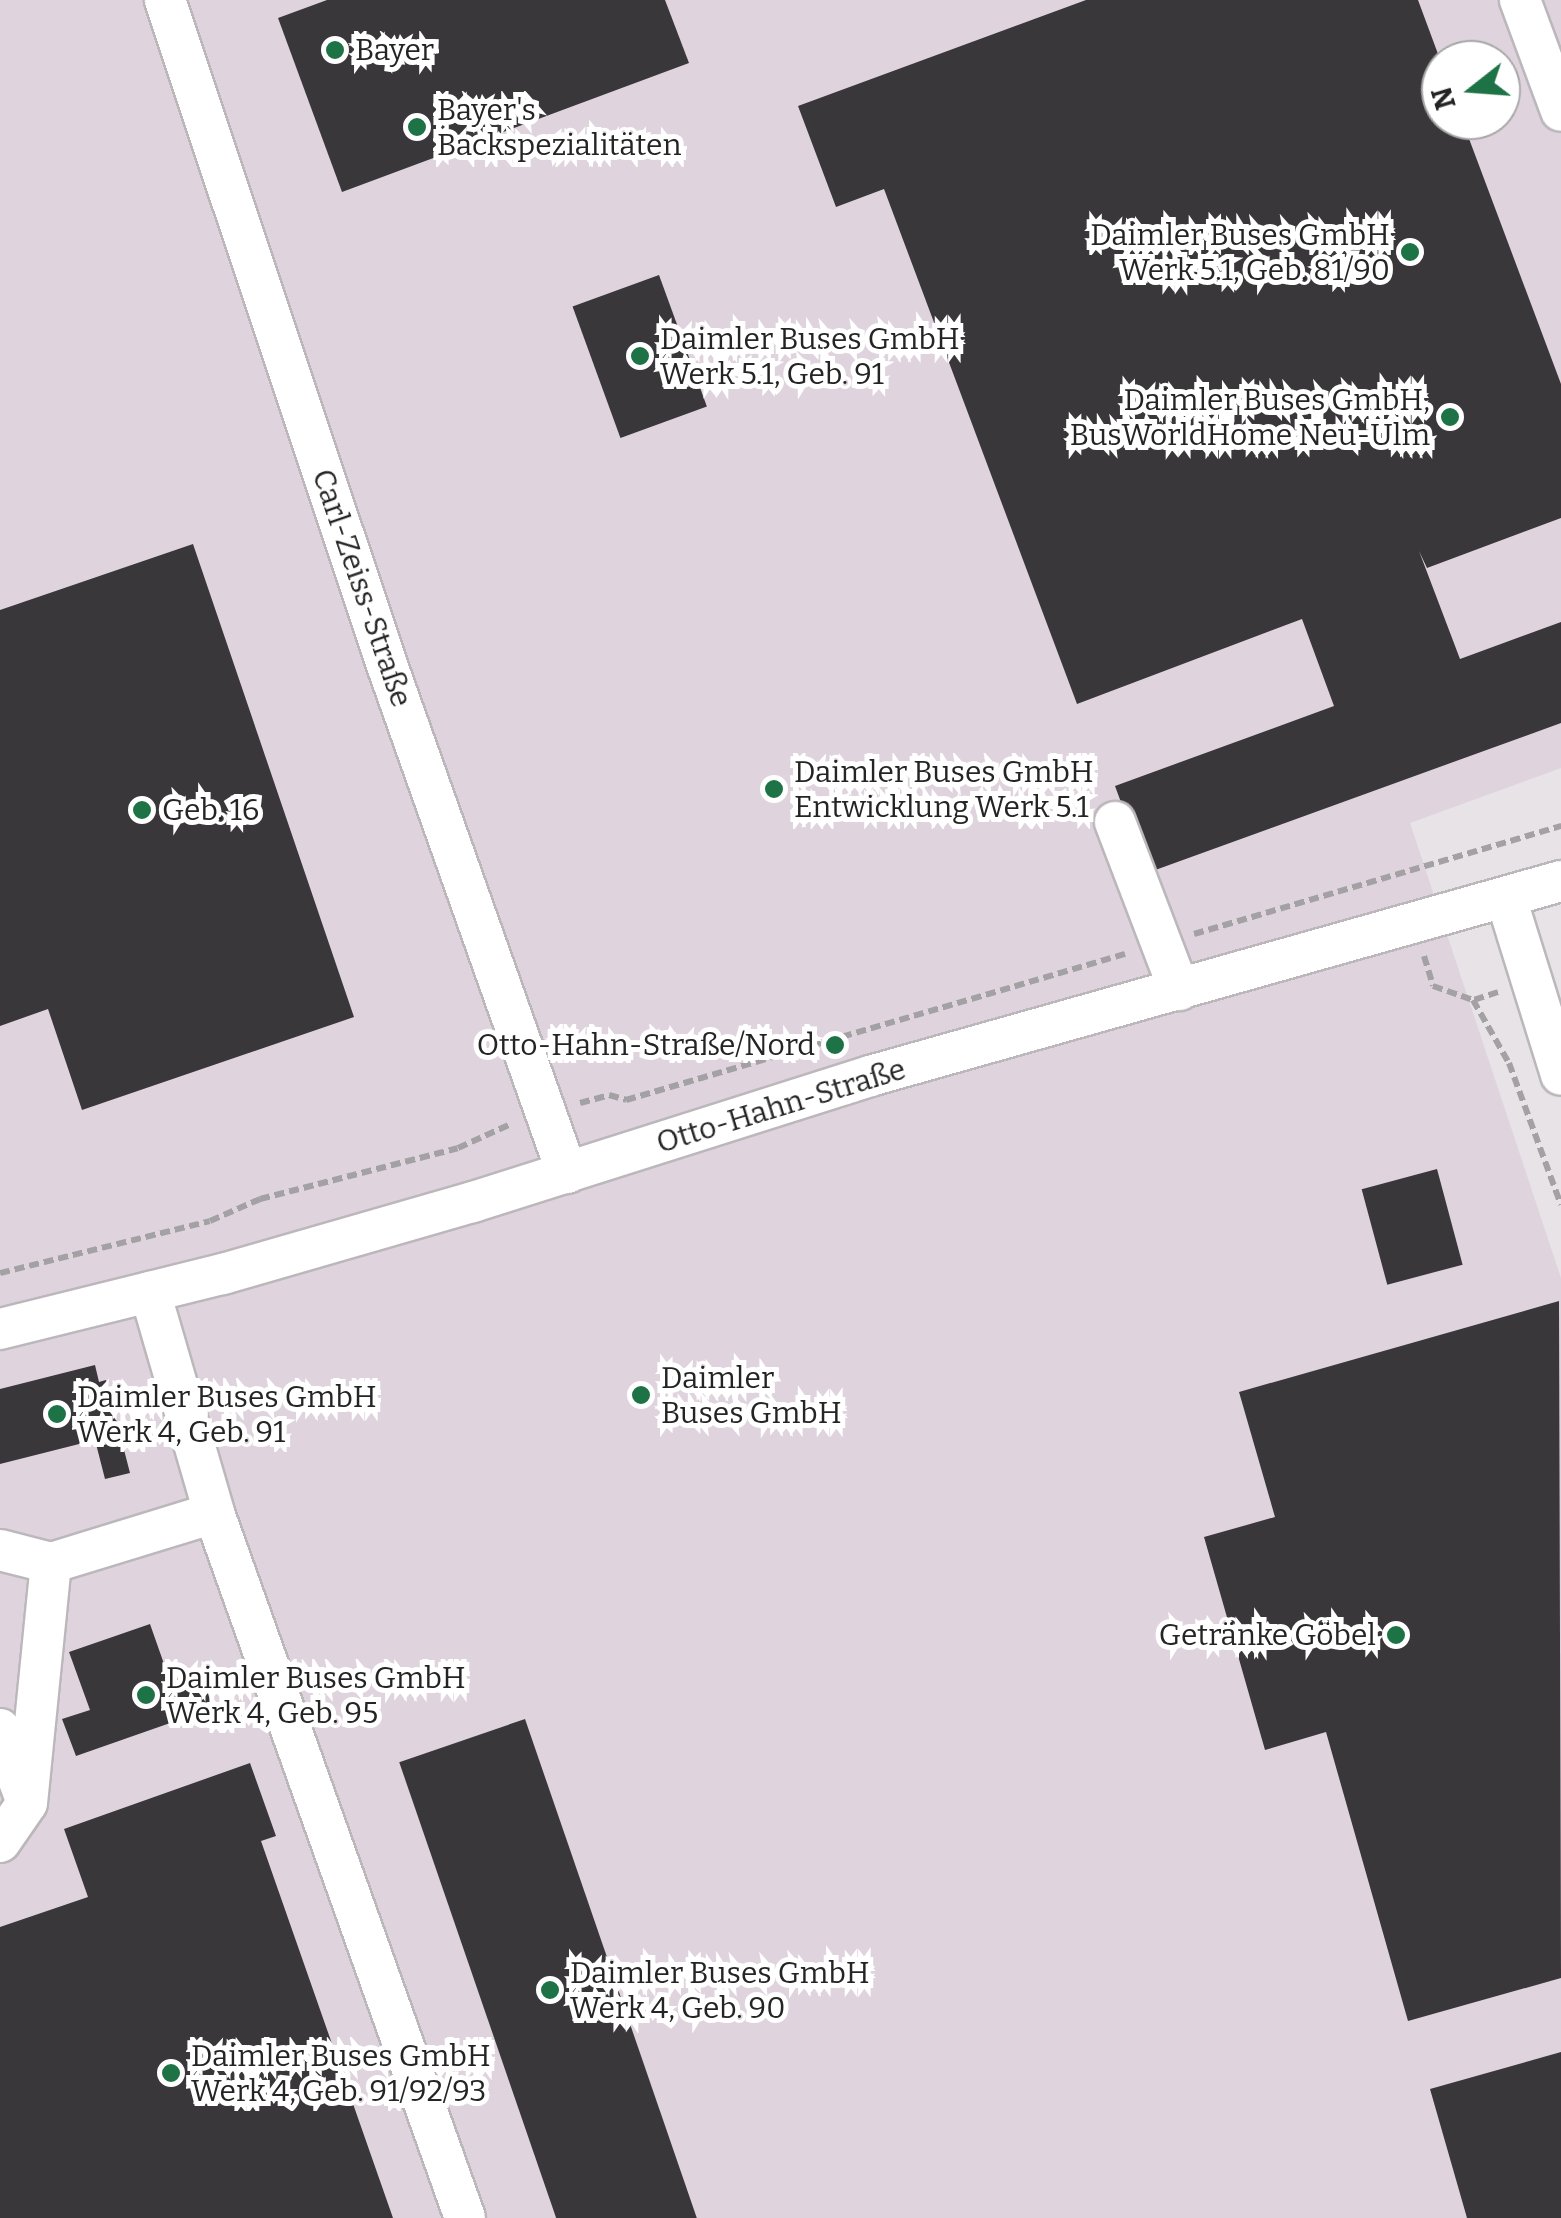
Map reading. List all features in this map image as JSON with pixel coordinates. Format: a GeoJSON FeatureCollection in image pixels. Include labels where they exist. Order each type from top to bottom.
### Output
{"type":"FeatureCollection","features":[{"type":"Feature","properties":{"kind":"street","name":"Carl-Zeiss-Straße"},"geometry":{"type":"LineString","coordinates":[[166,0],[387,665],[567,1174]]}},
{"type":"Feature","properties":{"kind":"street"},"geometry":{"type":"LineString","coordinates":[[1520,0],[1561,111]]}},
{"type":"Feature","properties":{"kind":"street"},"geometry":{"type":"LineString","coordinates":[[1115,822],[1180,990]]}},
{"type":"Feature","properties":{"kind":"street","name":"Otto-Hahn-Straße"},"geometry":{"type":"LineString","coordinates":[[0,1329],[150,1292],[567,1174],[870,1076],[1561,881]]}},
{"type":"Feature","properties":{"kind":"street"},"geometry":{"type":"LineString","coordinates":[[1506,898],[1561,1075]]}},
{"type":"Feature","properties":{"kind":"street"},"geometry":{"type":"LineString","coordinates":[[150,1292],[214,1513],[465,2218]]}},
{"type":"Feature","properties":{"kind":"street"},"geometry":{"type":"LineString","coordinates":[[0,1550],[51,1563],[214,1513]]}},
{"type":"Feature","properties":{"kind":"street"},"geometry":{"type":"LineString","coordinates":[[0,1842],[27,1803],[51,1563]]}},
{"type":"Feature","properties":{"kind":"street"},"geometry":{"type":"LineString","coordinates":[[0,1729],[27,1803]]}},
{"type":"Feature","properties":{"kind":"path"},"geometry":{"type":"LineString","coordinates":[[0,1273],[210,1221],[260,1199],[458,1148],[496,1128],[609,1095],[626,1100],[1561,826]]}},
{"type":"Feature","properties":{"kind":"shaded area"},"geometry":{"type":"Polygon","coordinates":[[[0,0],[1561,0],[1561,768],[1410,823],[1561,1278],[1561,2218],[0,2218],[0,0]]]}},
{"type":"Feature","properties":{"kind":"building","name":"Bayer's Backspezialitäten"},"geometry":{"type":"Polygon","coordinates":[[[327,0],[665,0],[689,63],[342,192],[278,18],[327,0]]]}},
{"type":"Feature","properties":{"kind":"building"},"geometry":{"type":"Polygon","coordinates":[[[1086,0],[1418,0],[1433,40],[1421,40],[1421,140],[1470,140],[1561,384],[1561,518],[1427,568],[1419,551],[1460,659],[1561,622],[1561,723],[1147,873],[1115,786],[1334,706],[1302,619],[1077,704],[884,189],[836,207],[798,106],[1086,0]]]}},
{"type":"Feature","properties":{"kind":"building","name":"Daimler Buses GmbH Werk 5.1, Geb. 91"},"geometry":{"type":"Polygon","coordinates":[[[659,275],[707,407],[620,438],[573,306],[659,275]]]}},
{"type":"Feature","properties":{"kind":"building","name":"Geb. 16"},"geometry":{"type":"Polygon","coordinates":[[[193,544],[354,1017],[82,1110],[48,1009],[0,1026],[0,610],[193,544]]]}},
{"type":"Feature","properties":{"kind":"building"},"geometry":{"type":"Polygon","coordinates":[[[1437,1169],[1463,1265],[1387,1285],[1362,1189],[1437,1169]]]}},
{"type":"Feature","properties":{"kind":"building","name":"Getränke Göbel"},"geometry":{"type":"Polygon","coordinates":[[[1559,1301],[1561,1978],[1408,2021],[1326,1732],[1265,1750],[1204,1537],[1275,1517],[1239,1392],[1559,1301]]]}},
{"type":"Feature","properties":{"kind":"building","name":"Daimler Buses GmbH Werk 4, Geb. 91"},"geometry":{"type":"Polygon","coordinates":[[[95,1365],[99,1382],[106,1380],[130,1473],[105,1479],[95,1440],[0,1464],[0,1389],[95,1365]]]}},
{"type":"Feature","properties":{"kind":"building","name":"Daimler Buses GmbH Werk 4, Geb. 95"},"geometry":{"type":"Polygon","coordinates":[[[150,1624],[170,1681],[200,1671],[213,1708],[76,1756],[62,1719],[90,1710],[69,1652],[150,1624]]]}},
{"type":"Feature","properties":{"kind":"building","name":"Daimler Buses GmbH Werk 4, Geb. 90"},"geometry":{"type":"Polygon","coordinates":[[[525,1719],[697,2218],[556,2218],[399,1762],[525,1719]]]}},
{"type":"Feature","properties":{"kind":"building","name":"Daimler Buses GmbH Werk 4, Geb. 91/92/93"},"geometry":{"type":"Polygon","coordinates":[[[250,1763],[276,1836],[261,1841],[393,2218],[0,2218],[0,1927],[88,1897],[64,1829],[250,1763]]]}},
{"type":"Feature","properties":{"kind":"building"},"geometry":{"type":"Polygon","coordinates":[[[1561,2052],[1561,2218],[1467,2218],[1430,2089],[1561,2052]]]}},
{"type":"Feature","properties":{"kind":"place","name":"Bayer"},"geometry":{"type":"Point","coordinates":[335,50]}},
{"type":"Feature","properties":{"kind":"place","name":"Bayer's Backspezialitäten"},"geometry":{"type":"Point","coordinates":[417,127]}},
{"type":"Feature","properties":{"kind":"place","name":"Daimler Buses GmbH Werk 5.1, Geb. 81/90"},"geometry":{"type":"Point","coordinates":[1410,252]}},
{"type":"Feature","properties":{"kind":"place","name":"Daimler Buses GmbH Werk 5.1, Geb. 91"},"geometry":{"type":"Point","coordinates":[640,356]}},
{"type":"Feature","properties":{"kind":"place","name":"Daimler Buses GmbH, BusWorldHome Neu-Ulm"},"geometry":{"type":"Point","coordinates":[1450,417]}},
{"type":"Feature","properties":{"kind":"place","name":"Daimler Buses GmbH Entwicklung Werk 5.1"},"geometry":{"type":"Point","coordinates":[774,789]}},
{"type":"Feature","properties":{"kind":"place","name":"Geb. 16"},"geometry":{"type":"Point","coordinates":[142,810]}},
{"type":"Feature","properties":{"kind":"place","name":"Otto-Hahn-Straße/Nord"},"geometry":{"type":"Point","coordinates":[835,1045]}},
{"type":"Feature","properties":{"kind":"place","name":"Daimler Buses GmbH"},"geometry":{"type":"Point","coordinates":[641,1395]}},
{"type":"Feature","properties":{"kind":"place","name":"Daimler Buses GmbH Werk 4, Geb. 91"},"geometry":{"type":"Point","coordinates":[57,1414]}},
{"type":"Feature","properties":{"kind":"place","name":"Getränke Göbel"},"geometry":{"type":"Point","coordinates":[1396,1635]}},
{"type":"Feature","properties":{"kind":"place","name":"Daimler Buses GmbH Werk 4, Geb. 95"},"geometry":{"type":"Point","coordinates":[146,1695]}},
{"type":"Feature","properties":{"kind":"place","name":"Daimler Buses GmbH Werk 4, Geb. 90"},"geometry":{"type":"Point","coordinates":[550,1990]}},
{"type":"Feature","properties":{"kind":"place","name":"Daimler Buses GmbH Werk 4, Geb. 91/92/93"},"geometry":{"type":"Point","coordinates":[171,2073]}}]}
